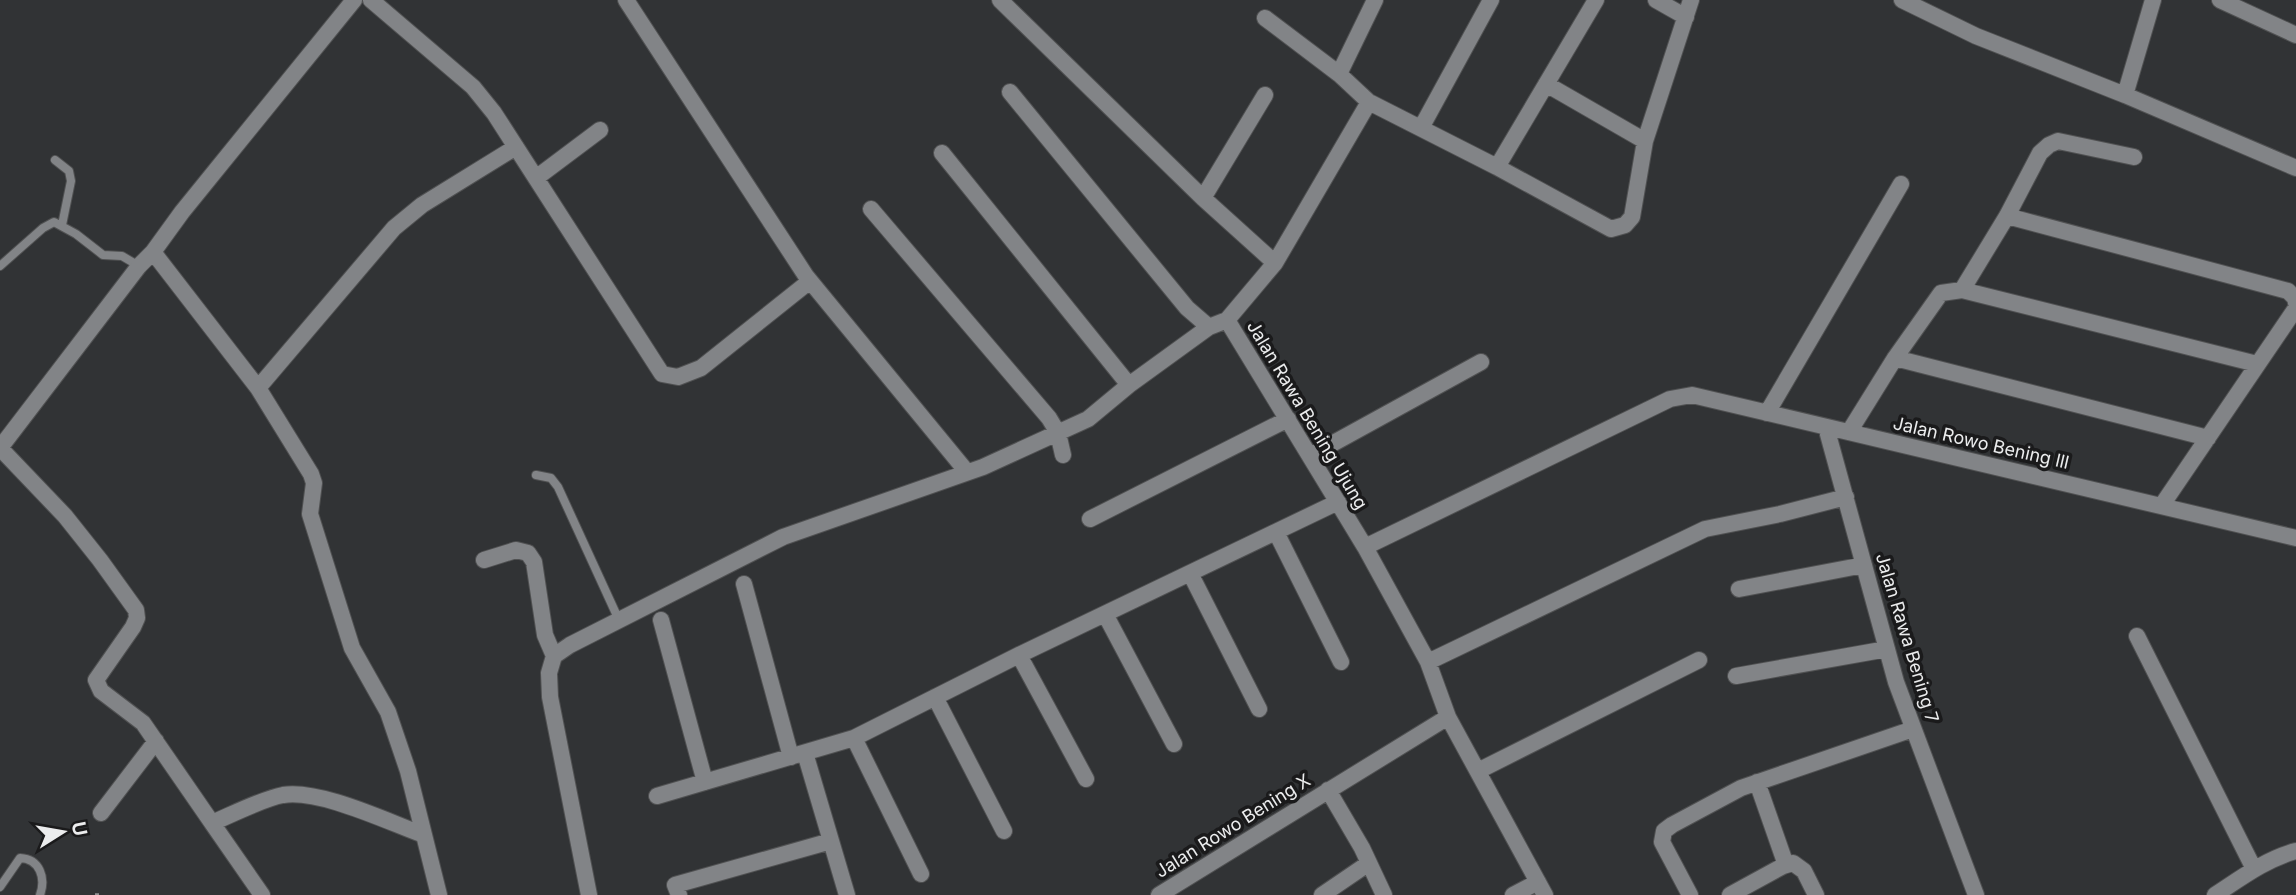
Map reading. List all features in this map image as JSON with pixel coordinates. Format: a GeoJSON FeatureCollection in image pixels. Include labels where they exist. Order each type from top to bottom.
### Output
{"type":"FeatureCollection","features":[{"type":"Feature","properties":{"kind":"street"},"geometry":{"type":"LineString","coordinates":[[262,895],[156,741],[142,723],[101,691],[96,680],[133,627],[137,618],[136,610],[65,516],[0,449],[181,212],[354,0]]}},
{"type":"Feature","properties":{"kind":"street"},"geometry":{"type":"LineString","coordinates":[[371,0],[473,87],[494,113],[662,374],[670,377],[687,375],[701,368],[810,281]]}},
{"type":"Feature","properties":{"kind":"street"},"geometry":{"type":"LineString","coordinates":[[626,0],[810,281],[967,472]]}},
{"type":"Feature","properties":{"kind":"street"},"geometry":{"type":"LineString","coordinates":[[1000,0],[1203,198],[1275,263]]}},
{"type":"Feature","properties":{"kind":"street"},"geometry":{"type":"LineString","coordinates":[[1339,75],[1375,0]]}},
{"type":"Feature","properties":{"kind":"street"},"geometry":{"type":"LineString","coordinates":[[1421,128],[1491,0]]}},
{"type":"Feature","properties":{"kind":"street"},"geometry":{"type":"LineString","coordinates":[[1497,167],[1595,0]]}},
{"type":"Feature","properties":{"kind":"street"},"geometry":{"type":"LineString","coordinates":[[1656,0],[1686,17]]}},
{"type":"Feature","properties":{"kind":"street"},"geometry":{"type":"LineString","coordinates":[[1265,19],[1339,75],[1369,102],[1611,229],[1625,225],[1632,217],[1645,141],[1691,0]]}},
{"type":"Feature","properties":{"kind":"street"},"geometry":{"type":"LineString","coordinates":[[1902,0],[1976,36],[2125,95],[2296,168]]}},
{"type":"Feature","properties":{"kind":"street"},"geometry":{"type":"LineString","coordinates":[[2125,95],[2153,0]]}},
{"type":"Feature","properties":{"kind":"street"},"geometry":{"type":"LineString","coordinates":[[2220,0],[2296,36]]}},
{"type":"Feature","properties":{"kind":"street"},"geometry":{"type":"LineString","coordinates":[[1546,84],[1645,141]]}},
{"type":"Feature","properties":{"kind":"street"},"geometry":{"type":"LineString","coordinates":[[1010,92],[1187,308],[1209,327]]}},
{"type":"Feature","properties":{"kind":"street"},"geometry":{"type":"LineString","coordinates":[[1203,198],[1265,95]]}},
{"type":"Feature","properties":{"kind":"street","name":"Jalan Rawa Bening Ujung"},"geometry":{"type":"LineString","coordinates":[[1369,102],[1275,263],[1227,320],[1366,547],[1428,662],[1448,717],[1542,888]]}},
{"type":"Feature","properties":{"kind":"street"},"geometry":{"type":"LineString","coordinates":[[536,178],[600,130]]}},
{"type":"Feature","properties":{"kind":"street"},"geometry":{"type":"LineString","coordinates":[[1962,290],[2007,216],[2040,153],[2049,145],[2059,141],[2134,156]]}},
{"type":"Feature","properties":{"kind":"street"},"geometry":{"type":"LineString","coordinates":[[258,388],[394,228],[422,205],[516,147]]}},
{"type":"Feature","properties":{"kind":"street"},"geometry":{"type":"LineString","coordinates":[[942,153],[1129,385]]}},
{"type":"Feature","properties":{"kind":"street"},"geometry":{"type":"LineString","coordinates":[[1767,413],[1901,184]]}},
{"type":"Feature","properties":{"kind":"street"},"geometry":{"type":"LineString","coordinates":[[872,209],[1049,418],[1058,433],[1063,455]]}},
{"type":"Feature","properties":{"kind":"street"},"geometry":{"type":"LineString","coordinates":[[2007,216],[2288,290],[2295,298],[2296,305],[2162,505]]}},
{"type":"Feature","properties":{"kind":"street"},"geometry":{"type":"LineString","coordinates":[[153,252],[258,388],[311,474],[314,483],[310,514],[352,648],[393,725],[408,771],[439,895]]}},
{"type":"Feature","properties":{"kind":"street"},"geometry":{"type":"LineString","coordinates":[[1849,432],[1895,358],[1941,293],[1962,290],[2257,364]]}},
{"type":"Feature","properties":{"kind":"street"},"geometry":{"type":"LineString","coordinates":[[589,895],[550,697],[549,673],[554,656],[618,618],[783,537],[967,472],[1088,419],[1129,385],[1209,327],[1227,320]]}},
{"type":"Feature","properties":{"kind":"street"},"geometry":{"type":"LineString","coordinates":[[1895,358],[2208,438]]}},
{"type":"Feature","properties":{"kind":"street"},"geometry":{"type":"LineString","coordinates":[[1310,456],[1482,362]]}},
{"type":"Feature","properties":{"kind":"street","name":"Jalan Rowo Bening lll"},"geometry":{"type":"LineString","coordinates":[[1366,547],[1670,399],[1692,395],[2296,538]]}},
{"type":"Feature","properties":{"kind":"street"},"geometry":{"type":"LineString","coordinates":[[1090,519],[1288,419]]}},
{"type":"Feature","properties":{"kind":"street","name":"Jalan Rawa Bening 7"},"geometry":{"type":"LineString","coordinates":[[1826,427],[1887,649],[1913,729],[1976,895]]}},
{"type":"Feature","properties":{"kind":"street"},"geometry":{"type":"LineString","coordinates":[[1428,662],[1705,529],[1846,497]]}},
{"type":"Feature","properties":{"kind":"street"},"geometry":{"type":"LineString","coordinates":[[657,796],[854,738],[1019,655],[1338,502]]}},
{"type":"Feature","properties":{"kind":"street"},"geometry":{"type":"LineString","coordinates":[[1276,532],[1341,662]]}},
{"type":"Feature","properties":{"kind":"street"},"geometry":{"type":"LineString","coordinates":[[484,560],[516,550],[528,553],[534,562],[545,635],[554,656]]}},
{"type":"Feature","properties":{"kind":"street"},"geometry":{"type":"LineString","coordinates":[[1739,589],[1864,565]]}},
{"type":"Feature","properties":{"kind":"street"},"geometry":{"type":"LineString","coordinates":[[1191,573],[1259,709]]}},
{"type":"Feature","properties":{"kind":"street"},"geometry":{"type":"LineString","coordinates":[[744,584],[798,755],[831,842],[847,895]]}},
{"type":"Feature","properties":{"kind":"street"},"geometry":{"type":"LineString","coordinates":[[1105,614],[1174,744]]}},
{"type":"Feature","properties":{"kind":"street"},"geometry":{"type":"LineString","coordinates":[[662,620],[705,782]]}},
{"type":"Feature","properties":{"kind":"street"},"geometry":{"type":"LineString","coordinates":[[2137,636],[2253,869]]}},
{"type":"Feature","properties":{"kind":"street"},"geometry":{"type":"LineString","coordinates":[[1736,676],[1887,649]]}},
{"type":"Feature","properties":{"kind":"street"},"geometry":{"type":"LineString","coordinates":[[1019,655],[1086,779]]}},
{"type":"Feature","properties":{"kind":"street"},"geometry":{"type":"LineString","coordinates":[[1478,771],[1699,660]]}},
{"type":"Feature","properties":{"kind":"street"},"geometry":{"type":"LineString","coordinates":[[935,698],[1004,831]]}},
{"type":"Feature","properties":{"kind":"street","name":"Jalan Rowo Bening X"},"geometry":{"type":"LineString","coordinates":[[1159,895],[1448,717]]}},
{"type":"Feature","properties":{"kind":"street"},"geometry":{"type":"LineString","coordinates":[[1690,895],[1661,842],[1664,831],[1741,788],[1913,729]]}},
{"type":"Feature","properties":{"kind":"street"},"geometry":{"type":"LineString","coordinates":[[854,738],[921,874]]}},
{"type":"Feature","properties":{"kind":"street"},"geometry":{"type":"LineString","coordinates":[[102,813],[156,741]]}},
{"type":"Feature","properties":{"kind":"street"},"geometry":{"type":"LineString","coordinates":[[1757,782],[1786,865]]}},
{"type":"Feature","properties":{"kind":"street"},"geometry":{"type":"LineString","coordinates":[[1328,790],[1363,848],[1384,895]]}},
{"type":"Feature","properties":{"kind":"street"},"geometry":{"type":"LineString","coordinates":[[212,823],[281,795],[304,794],[424,835]]}},
{"type":"Feature","properties":{"kind":"street"},"geometry":{"type":"LineString","coordinates":[[679,895],[675,884],[831,842]]}},
{"type":"Feature","properties":{"kind":"street"},"geometry":{"type":"LineString","coordinates":[[2215,895],[2253,869],[2296,851]]}},
{"type":"Feature","properties":{"kind":"street"},"geometry":{"type":"LineString","coordinates":[[1322,895],[1369,863]]}},
{"type":"Feature","properties":{"kind":"street"},"geometry":{"type":"LineString","coordinates":[[1730,895],[1793,863],[1804,871],[1816,895]]}},
{"type":"Feature","properties":{"kind":"street"},"geometry":{"type":"LineString","coordinates":[[1513,895],[1542,888]]}},
{"type":"Feature","properties":{"kind":"lane"},"geometry":{"type":"LineString","coordinates":[[55,160],[69,171],[71,181],[62,225]]}},
{"type":"Feature","properties":{"kind":"lane"},"geometry":{"type":"LineString","coordinates":[[0,266],[43,228],[54,222],[103,254],[122,256],[139,266]]}},
{"type":"Feature","properties":{"kind":"lane"},"geometry":{"type":"LineString","coordinates":[[536,475],[551,478],[558,487],[618,618]]}},
{"type":"Feature","properties":{"kind":"lane"},"geometry":{"type":"LineString","coordinates":[[0,887],[20,858],[26,858],[36,863],[43,877],[40,895]]}}]}
